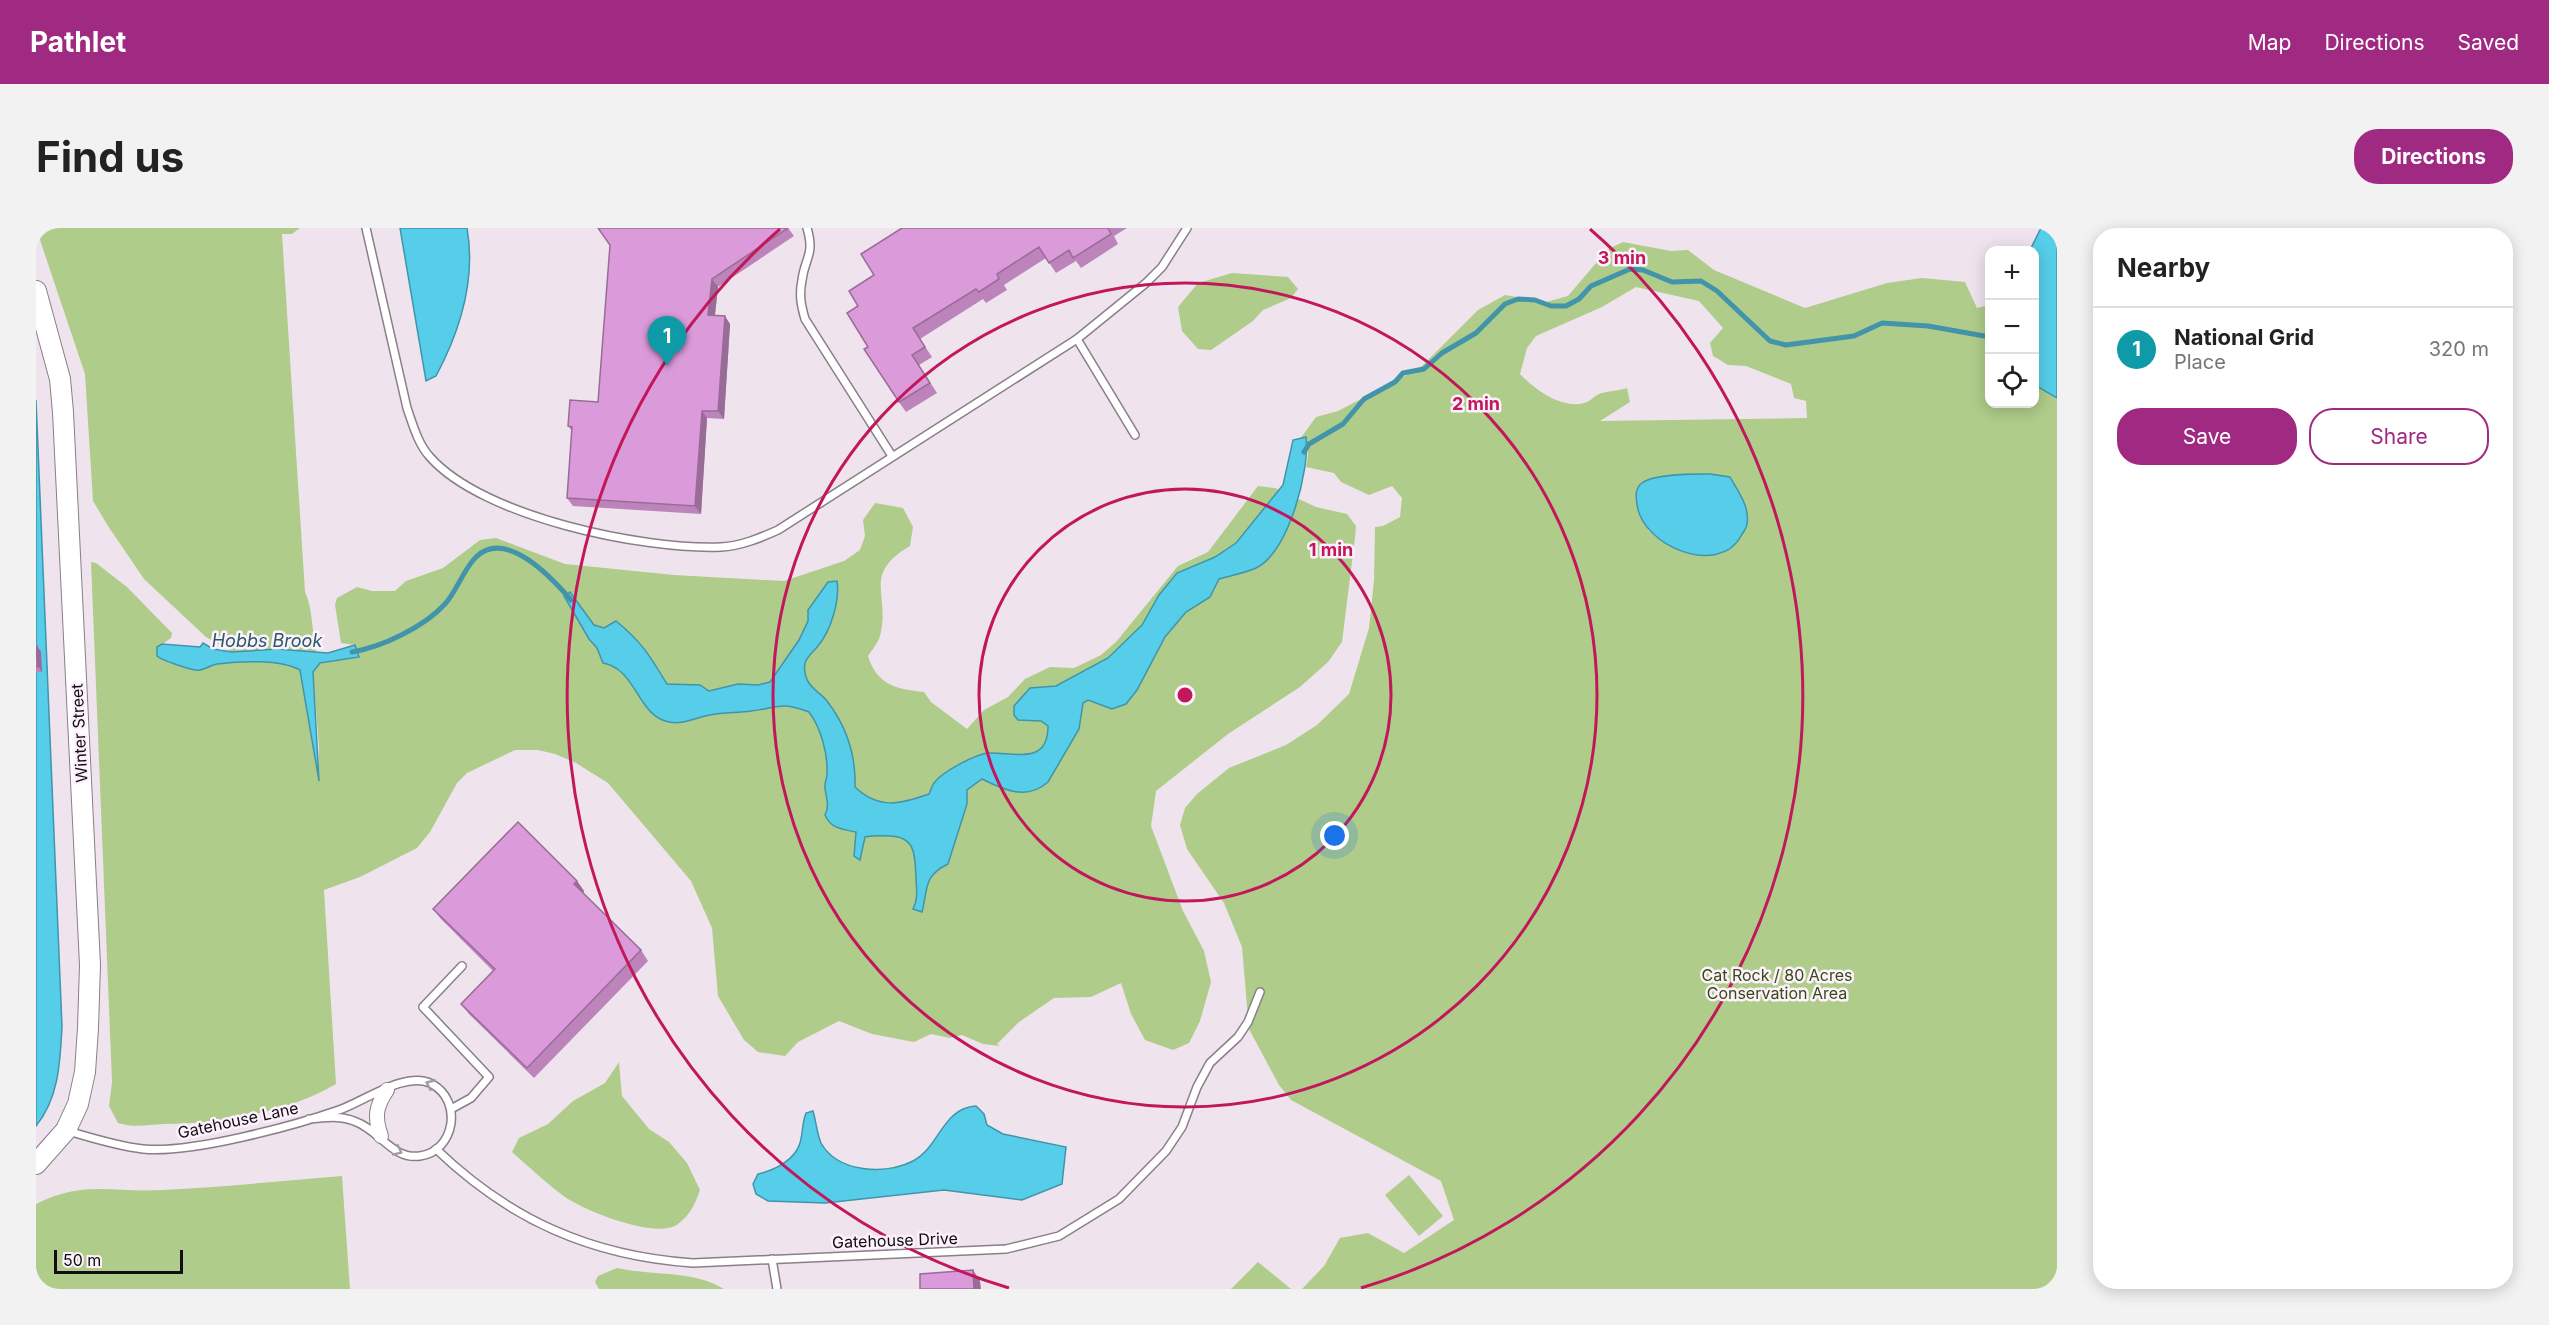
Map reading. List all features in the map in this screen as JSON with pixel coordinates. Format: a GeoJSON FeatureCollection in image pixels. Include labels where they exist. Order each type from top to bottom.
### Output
{"type":"FeatureCollection","features":[{"type":"Feature","properties":{"kind":"street","name":"Winter Street"},"geometry":{"type":"LineString","coordinates":[[36,291],[60,379],[63,412],[90,965],[85,1072],[78,1104],[66,1130],[36,1164]]}},
{"type":"Feature","properties":{"kind":"street"},"geometry":{"type":"LineString","coordinates":[[381,1136],[376,1123],[376,1108],[387,1090]]}},
{"type":"Feature","properties":{"kind":"lane"},"geometry":{"type":"LineString","coordinates":[[366,228],[389,338],[417,436],[428,455],[442,469],[463,484],[496,499],[582,531],[670,545],[722,547],[751,542],[778,530],[1077,339],[1146,283],[1162,267],[1187,228]]}},
{"type":"Feature","properties":{"kind":"lane"},"geometry":{"type":"LineString","coordinates":[[807,228],[811,241],[810,257],[802,278],[800,299],[805,319],[892,456]]}},
{"type":"Feature","properties":{"kind":"lane"},"geometry":{"type":"LineString","coordinates":[[1077,339],[1135,435]]}},
{"type":"Feature","properties":{"kind":"lane"},"geometry":{"type":"LineString","coordinates":[[436,1149],[451,1129],[451,1109],[471,1098],[489,1077],[423,1007],[462,966]]}},
{"type":"Feature","properties":{"kind":"lane","name":"Gatehouse Drive"},"geometry":{"type":"LineString","coordinates":[[436,1149],[490,1196],[540,1224],[576,1240],[618,1252],[662,1260],[693,1263],[1006,1249],[1059,1236],[1073,1228],[1119,1198],[1166,1151],[1182,1127],[1197,1087],[1210,1063],[1238,1037],[1248,1022],[1260,992]]}},
{"type":"Feature","properties":{"kind":"lane","name":"Gatehouse Lane"},"geometry":{"type":"LineString","coordinates":[[66,1130],[106,1143],[145,1150],[223,1140],[309,1119],[410,1079],[423,1080],[440,1090],[451,1109]]}},
{"type":"Feature","properties":{"kind":"lane","name":"Gatehouse Lane"},"geometry":{"type":"LineString","coordinates":[[309,1119],[336,1117],[352,1120],[381,1136],[390,1148],[411,1156],[420,1156],[436,1149]]}},
{"type":"Feature","properties":{"kind":"lane"},"geometry":{"type":"LineString","coordinates":[[772,1259],[777,1289]]}},
{"type":"Feature","properties":{"kind":"green space"},"geometry":{"type":"Polygon","coordinates":[[[36,228],[300,228],[292,234],[282,234],[305,592],[311,613],[316,652],[277,649],[232,652],[206,637],[144,579],[108,526],[93,501],[85,374],[36,228]]]}},
{"type":"Feature","properties":{"kind":"green space","name":"Cat Rock / 80 Acres Conservation Area"},"geometry":{"type":"Polygon","coordinates":[[[1623,242],[1671,251],[1688,250],[1714,270],[1805,308],[1887,283],[1922,278],[1965,282],[1977,308],[1985,306],[1985,408],[2039,408],[2039,387],[2057,398],[2057,1289],[1302,1289],[1324,1266],[1340,1238],[1368,1233],[1404,1253],[1454,1220],[1441,1181],[1291,1100],[1279,1085],[1249,1029],[1242,947],[1224,903],[1187,849],[1180,825],[1185,808],[1197,794],[1229,768],[1286,745],[1317,725],[1349,694],[1369,628],[1374,580],[1375,527],[1383,526],[1400,517],[1402,498],[1392,486],[1369,495],[1341,482],[1334,473],[1306,467],[1308,455],[1306,438],[1300,439],[1316,417],[1338,411],[1420,368],[1478,310],[1505,295],[1546,302],[1568,296],[1608,249],[1623,242]],[[1636,287],[1602,307],[1536,336],[1527,348],[1520,374],[1550,397],[1569,404],[1587,402],[1599,394],[1627,388],[1630,402],[1600,421],[1807,418],[1806,401],[1794,398],[1791,384],[1746,366],[1728,365],[1713,356],[1710,343],[1723,328],[1699,301],[1636,287]],[[1710,474],[1647,480],[1648,530],[1664,542],[1682,550],[1712,555],[1722,554],[1710,474]]]}},
{"type":"Feature","properties":{"kind":"green space"},"geometry":{"type":"Polygon","coordinates":[[[1232,273],[1288,277],[1298,289],[1291,298],[1263,310],[1253,321],[1211,350],[1198,349],[1182,331],[1178,307],[1198,283],[1232,273]]]}},
{"type":"Feature","properties":{"kind":"green space"},"geometry":{"type":"Polygon","coordinates":[[[1258,486],[1275,488],[1316,507],[1347,514],[1356,526],[1355,538],[1342,642],[1328,662],[1300,687],[1228,734],[1156,791],[1151,826],[1183,911],[1204,951],[1211,982],[1200,1021],[1189,1043],[1173,1050],[1145,1040],[1131,1014],[1121,983],[1091,997],[1054,998],[1019,1022],[997,1044],[1000,1046],[983,1044],[962,1035],[950,1038],[931,1034],[914,1042],[872,1034],[839,1021],[798,1042],[785,1056],[758,1052],[744,1040],[718,996],[712,928],[691,881],[608,783],[576,763],[555,754],[538,750],[515,750],[467,773],[457,783],[430,832],[417,848],[360,877],[324,890],[336,1084],[274,1110],[231,1119],[141,1126],[118,1123],[109,1106],[112,1082],[91,562],[96,563],[127,587],[172,633],[171,638],[157,648],[157,656],[165,661],[197,670],[217,664],[271,662],[300,670],[318,778],[319,747],[313,672],[319,664],[358,657],[355,645],[341,643],[335,605],[337,598],[357,587],[372,591],[395,591],[406,581],[443,568],[480,540],[496,538],[565,564],[674,575],[784,581],[844,561],[860,550],[865,536],[863,520],[875,503],[903,508],[913,527],[910,546],[895,556],[886,566],[882,576],[880,636],[868,656],[882,679],[896,687],[924,692],[931,702],[967,729],[984,710],[1008,697],[1025,679],[1050,667],[1074,668],[1101,655],[1116,642],[1178,566],[1208,552],[1258,486]]]}},
{"type":"Feature","properties":{"kind":"green space"},"geometry":{"type":"Polygon","coordinates":[[[619,1062],[622,1096],[649,1129],[669,1142],[687,1163],[700,1190],[689,1213],[678,1224],[668,1228],[638,1226],[621,1222],[575,1203],[512,1152],[519,1138],[548,1124],[573,1101],[605,1083],[619,1062]]]}},
{"type":"Feature","properties":{"kind":"green space"},"geometry":{"type":"Polygon","coordinates":[[[1409,1175],[1443,1216],[1419,1236],[1385,1195],[1409,1175]]]}},
{"type":"Feature","properties":{"kind":"green space"},"geometry":{"type":"Polygon","coordinates":[[[342,1176],[350,1289],[36,1289],[36,1204],[53,1197],[84,1190],[162,1190],[342,1176]]]}},
{"type":"Feature","properties":{"kind":"green space"},"geometry":{"type":"Polygon","coordinates":[[[1258,1262],[1291,1289],[1231,1289],[1258,1262]]]}},
{"type":"Feature","properties":{"kind":"green space"},"geometry":{"type":"Polygon","coordinates":[[[617,1268],[686,1276],[724,1289],[599,1289],[595,1282],[598,1276],[617,1268]]]}},
{"type":"Feature","properties":{"kind":"water"},"geometry":{"type":"Polygon","coordinates":[[[400,228],[467,228],[469,266],[459,323],[436,376],[426,381],[400,228]]]}},
{"type":"Feature","properties":{"kind":"water"},"geometry":{"type":"Polygon","coordinates":[[[2041,228],[2057,228],[2057,398],[2039,387],[2039,246],[2032,246],[2041,228]]]}},
{"type":"Feature","properties":{"kind":"water"},"geometry":{"type":"Polygon","coordinates":[[[36,400],[62,1027],[54,1092],[44,1115],[36,1126],[36,400]]]}},
{"type":"Feature","properties":{"kind":"water"},"geometry":{"type":"Polygon","coordinates":[[[1306,437],[1305,469],[1295,508],[1288,527],[1269,558],[1254,569],[1219,579],[1210,597],[1186,612],[1165,637],[1137,690],[1126,704],[1112,709],[1088,700],[1083,703],[1079,729],[1048,782],[1032,791],[1015,792],[982,779],[967,790],[967,804],[948,864],[930,878],[922,912],[913,909],[917,897],[916,869],[909,843],[898,837],[865,837],[860,860],[854,856],[856,832],[837,828],[827,820],[825,815],[827,766],[825,750],[820,733],[809,712],[779,706],[715,714],[679,722],[669,722],[658,718],[650,711],[623,674],[603,663],[597,648],[589,639],[564,596],[570,592],[594,625],[604,628],[616,621],[645,650],[667,684],[700,685],[709,691],[738,684],[758,685],[770,682],[799,640],[808,621],[808,610],[828,582],[837,581],[834,615],[823,639],[805,663],[806,677],[827,701],[845,731],[854,764],[855,787],[882,802],[900,802],[929,794],[939,778],[968,760],[988,753],[1028,754],[1042,747],[1048,726],[1041,721],[1018,720],[1014,715],[1014,706],[1030,688],[1056,686],[1108,658],[1142,625],[1159,595],[1177,573],[1215,557],[1236,543],[1283,485],[1293,440],[1306,437]]]}},
{"type":"Feature","properties":{"kind":"water"},"geometry":{"type":"Polygon","coordinates":[[[1710,474],[1730,477],[1747,511],[1746,527],[1730,548],[1716,554],[1699,555],[1682,551],[1666,543],[1652,532],[1642,519],[1637,504],[1636,492],[1639,486],[1661,476],[1710,474]]]}},
{"type":"Feature","properties":{"kind":"water"},"geometry":{"type":"Polygon","coordinates":[[[203,643],[213,649],[232,652],[277,649],[328,653],[355,645],[359,657],[320,663],[313,672],[319,781],[300,670],[271,662],[248,662],[217,664],[197,670],[157,656],[157,647],[162,644],[200,647],[203,643]]]}},
{"type":"Feature","properties":{"kind":"water"},"geometry":{"type":"Polygon","coordinates":[[[976,1106],[984,1114],[987,1125],[1003,1134],[1066,1147],[1062,1184],[1022,1200],[944,1190],[825,1203],[768,1201],[756,1194],[753,1184],[758,1174],[784,1163],[794,1154],[801,1139],[806,1113],[813,1111],[821,1143],[829,1153],[850,1166],[876,1169],[913,1161],[922,1155],[956,1113],[976,1106]]]}},
{"type":"Feature","properties":{"kind":"building"},"geometry":{"type":"Polygon","coordinates":[[[598,228],[788,228],[712,279],[708,315],[725,316],[718,411],[702,411],[695,506],[567,498],[572,427],[568,426],[570,400],[598,402],[610,245],[598,228]]]}},
{"type":"Feature","properties":{"kind":"building"},"geometry":{"type":"Polygon","coordinates":[[[902,228],[1108,228],[1111,234],[1073,258],[1069,250],[1049,263],[1039,247],[997,274],[999,279],[979,292],[976,289],[913,328],[925,347],[912,355],[930,383],[899,402],[864,349],[868,347],[847,313],[858,306],[849,291],[874,275],[861,254],[902,228]]]}},
{"type":"Feature","properties":{"kind":"building"},"geometry":{"type":"Polygon","coordinates":[[[36,646],[38,666],[36,667],[36,646]]]}},
{"type":"Feature","properties":{"kind":"building"},"geometry":{"type":"Polygon","coordinates":[[[518,822],[577,881],[574,884],[641,950],[527,1068],[461,1004],[495,969],[433,909],[518,822]]]}},
{"type":"Feature","properties":{"kind":"building"},"geometry":{"type":"Polygon","coordinates":[[[973,1270],[974,1289],[920,1289],[920,1274],[973,1270]]]}},
{"type":"Feature","properties":{"kind":"waterway","name":"Hobbs Brook"},"geometry":{"type":"LineString","coordinates":[[1304,452],[1309,444],[1343,424],[1364,399],[1395,382],[1403,373],[1424,369],[1442,353],[1476,333],[1505,304],[1518,299],[1535,300],[1551,306],[1566,306],[1579,299],[1591,286],[1630,269],[1643,270],[1672,282],[1701,281],[1717,291],[1770,341],[1786,345],[1854,336],[1882,323],[1928,326],[1985,336]]}},
{"type":"Feature","properties":{"kind":"waterway","name":"Hobbs Brook"},"geometry":{"type":"LineString","coordinates":[[352,652],[389,641],[426,620],[449,599],[471,562],[488,550],[501,548],[528,559],[571,600]]}},
{"type":"Feature","properties":{"kind":"place","name":"National Grid"},"geometry":{"type":"Point","coordinates":[667,366]}}]}
